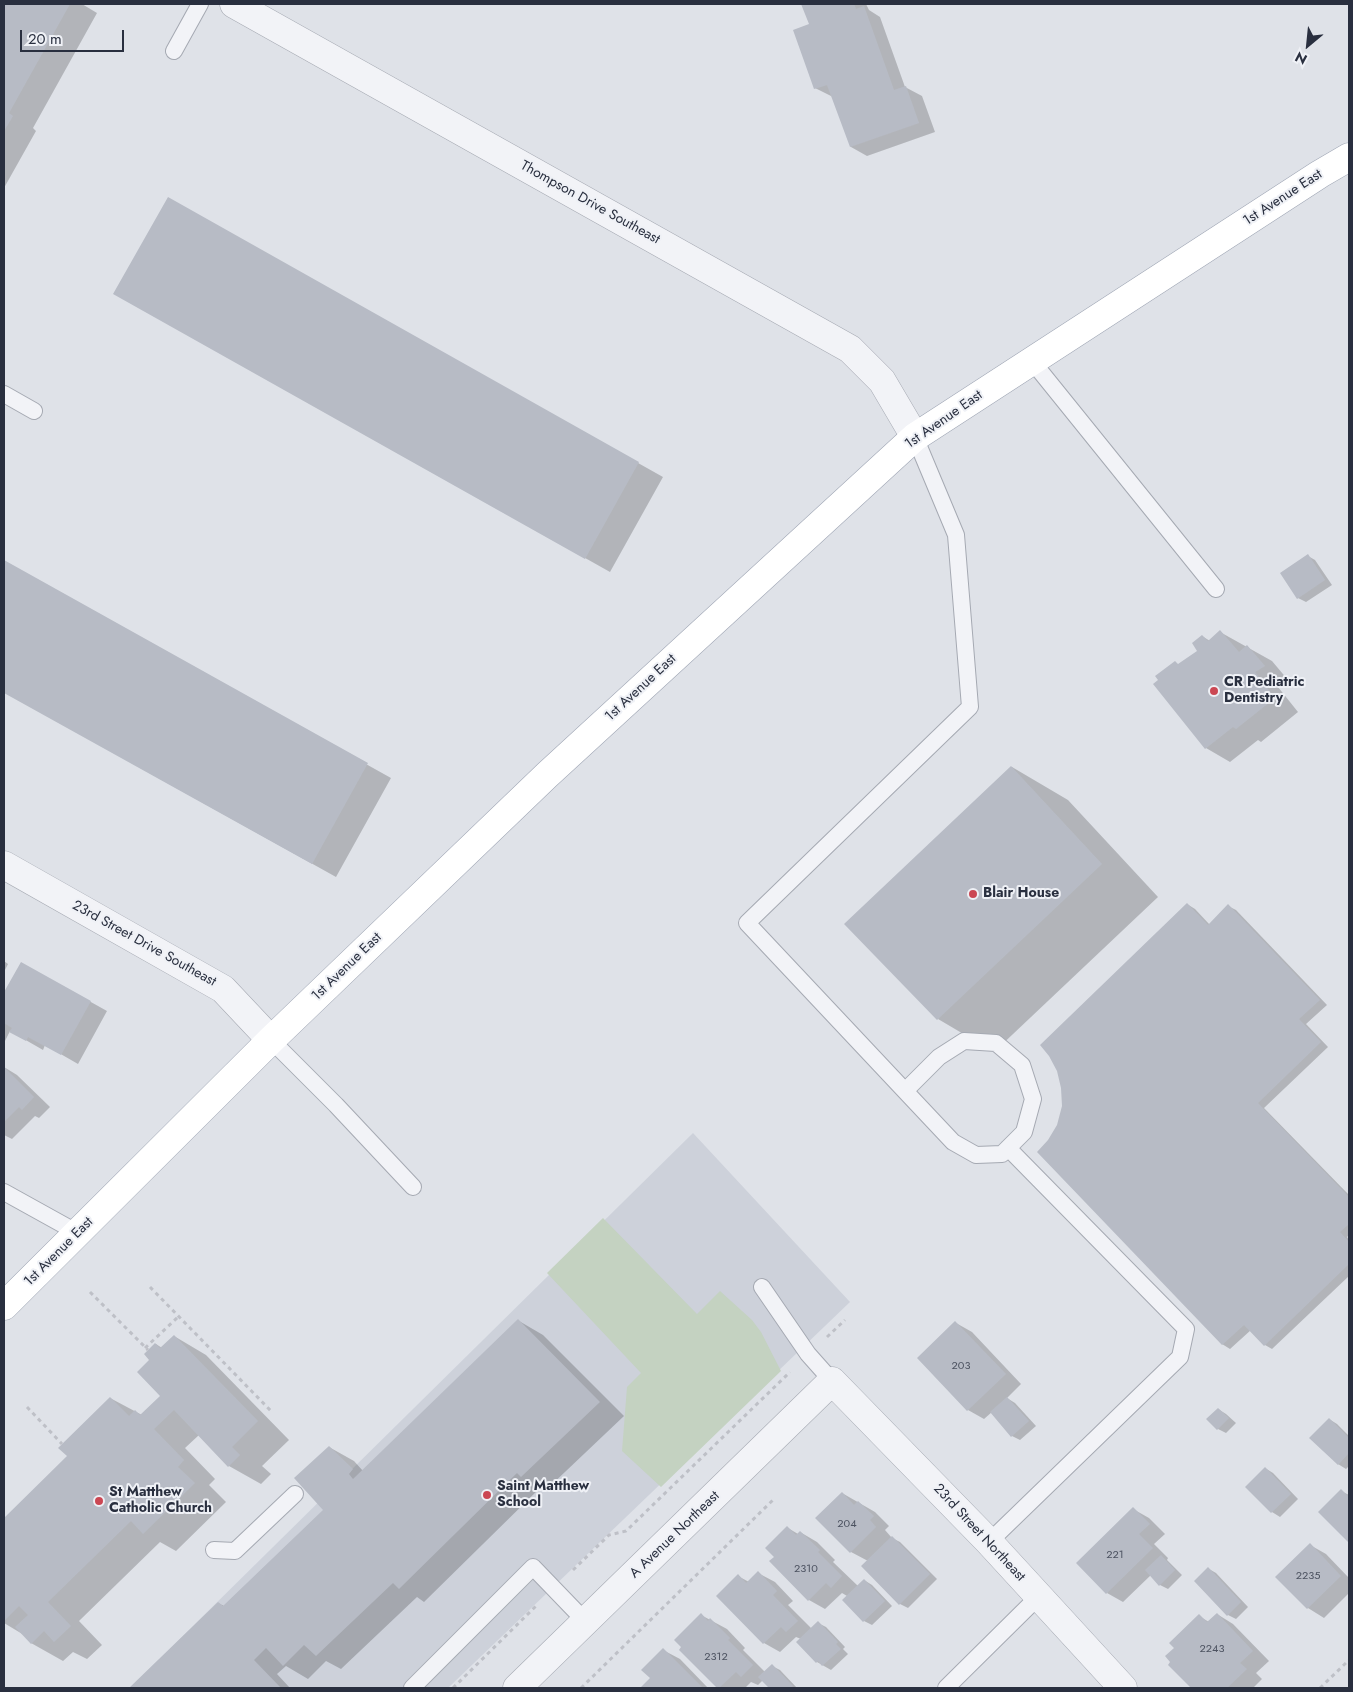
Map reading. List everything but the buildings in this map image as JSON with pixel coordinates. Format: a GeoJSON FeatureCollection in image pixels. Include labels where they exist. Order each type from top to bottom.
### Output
{"type":"FeatureCollection","features":[{"type":"Feature","properties":{"kind":"main road","name":"1st Avenue East"},"geometry":{"type":"LineString","coordinates":[[4,1306],[272,1040],[546,775],[915,437],[1320,174],[1349,158]]}},
{"type":"Feature","properties":{"kind":"street","name":"Thompson Drive Southeast"},"geometry":{"type":"LineString","coordinates":[[234,4],[850,349],[882,381],[915,437]]}},
{"type":"Feature","properties":{"kind":"street","name":"23rd Street Drive Southeast"},"geometry":{"type":"LineString","coordinates":[[4,865],[223,989],[272,1040]]}},
{"type":"Feature","properties":{"kind":"street","name":"23rd Street Northeast"},"geometry":{"type":"LineString","coordinates":[[832,1381],[989,1542],[1123,1688]]}},
{"type":"Feature","properties":{"kind":"street","name":"A Avenue Northeast"},"geometry":{"type":"LineString","coordinates":[[517,1688],[832,1381]]}},
{"type":"Feature","properties":{"kind":"lane"},"geometry":{"type":"LineString","coordinates":[[174,51],[200,4]]}},
{"type":"Feature","properties":{"kind":"lane"},"geometry":{"type":"LineString","coordinates":[[1032,361],[1216,589]]}},
{"type":"Feature","properties":{"kind":"lane"},"geometry":{"type":"LineString","coordinates":[[4,394],[34,411]]}},
{"type":"Feature","properties":{"kind":"lane"},"geometry":{"type":"LineString","coordinates":[[905,1091],[938,1057],[964,1041],[996,1043],[1022,1065],[1033,1099],[1024,1132],[1002,1154],[976,1155],[953,1142],[905,1091],[747,923],[970,707],[956,535],[915,437]]}},
{"type":"Feature","properties":{"kind":"lane"},"geometry":{"type":"LineString","coordinates":[[272,1040],[413,1187]]}},
{"type":"Feature","properties":{"kind":"lane"},"geometry":{"type":"LineString","coordinates":[[989,1542],[1180,1357],[1186,1330],[1008,1148]]}},
{"type":"Feature","properties":{"kind":"lane"},"geometry":{"type":"LineString","coordinates":[[4,1192],[78,1233]]}},
{"type":"Feature","properties":{"kind":"lane"},"geometry":{"type":"LineString","coordinates":[[762,1287],[808,1354],[832,1381]]}},
{"type":"Feature","properties":{"kind":"lane"},"geometry":{"type":"LineString","coordinates":[[214,1550],[235,1551],[295,1494]]}},
{"type":"Feature","properties":{"kind":"lane"},"geometry":{"type":"LineString","coordinates":[[412,1688],[533,1567],[586,1622]]}},
{"type":"Feature","properties":{"kind":"lane"},"geometry":{"type":"LineString","coordinates":[[946,1688],[1038,1597]]}},
{"type":"Feature","properties":{"kind":"path"},"geometry":{"type":"LineString","coordinates":[[150,1287],[271,1412]]}},
{"type":"Feature","properties":{"kind":"path"},"geometry":{"type":"LineString","coordinates":[[90,1292],[146,1349],[179,1316]]}},
{"type":"Feature","properties":{"kind":"path"},"geometry":{"type":"LineString","coordinates":[[453,1688],[609,1535],[626,1531],[845,1320]]}},
{"type":"Feature","properties":{"kind":"path"},"geometry":{"type":"LineString","coordinates":[[26,1407],[62,1444]]}},
{"type":"Feature","properties":{"kind":"path"},"geometry":{"type":"LineString","coordinates":[[581,1688],[774,1499]]}},
{"type":"Feature","properties":{"kind":"path"},"geometry":{"type":"LineString","coordinates":[[1320,1688],[1349,1660]]}},
{"type":"Feature","properties":{"kind":"shaded area","name":"Saint Matthew School"},"geometry":{"type":"Polygon","coordinates":[[[693,1133],[850,1302],[448,1688],[130,1688],[693,1133]]]}},
{"type":"Feature","properties":{"kind":"green space"},"geometry":{"type":"Polygon","coordinates":[[[603,1218],[697,1314],[720,1291],[752,1320],[761,1332],[781,1371],[661,1487],[622,1451],[627,1387],[641,1373],[547,1273],[603,1218]]]}},
{"type":"Feature","properties":{"kind":"place","name":"CR Pediatric Dentistry"},"geometry":{"type":"Point","coordinates":[1214,691]}},
{"type":"Feature","properties":{"kind":"place","name":"Blair House"},"geometry":{"type":"Point","coordinates":[973,894]}},
{"type":"Feature","properties":{"kind":"place","name":"Saint Matthew School"},"geometry":{"type":"Point","coordinates":[487,1495]}},
{"type":"Feature","properties":{"kind":"place","name":"St Matthew Catholic Church"},"geometry":{"type":"Point","coordinates":[99,1501]}}]}
